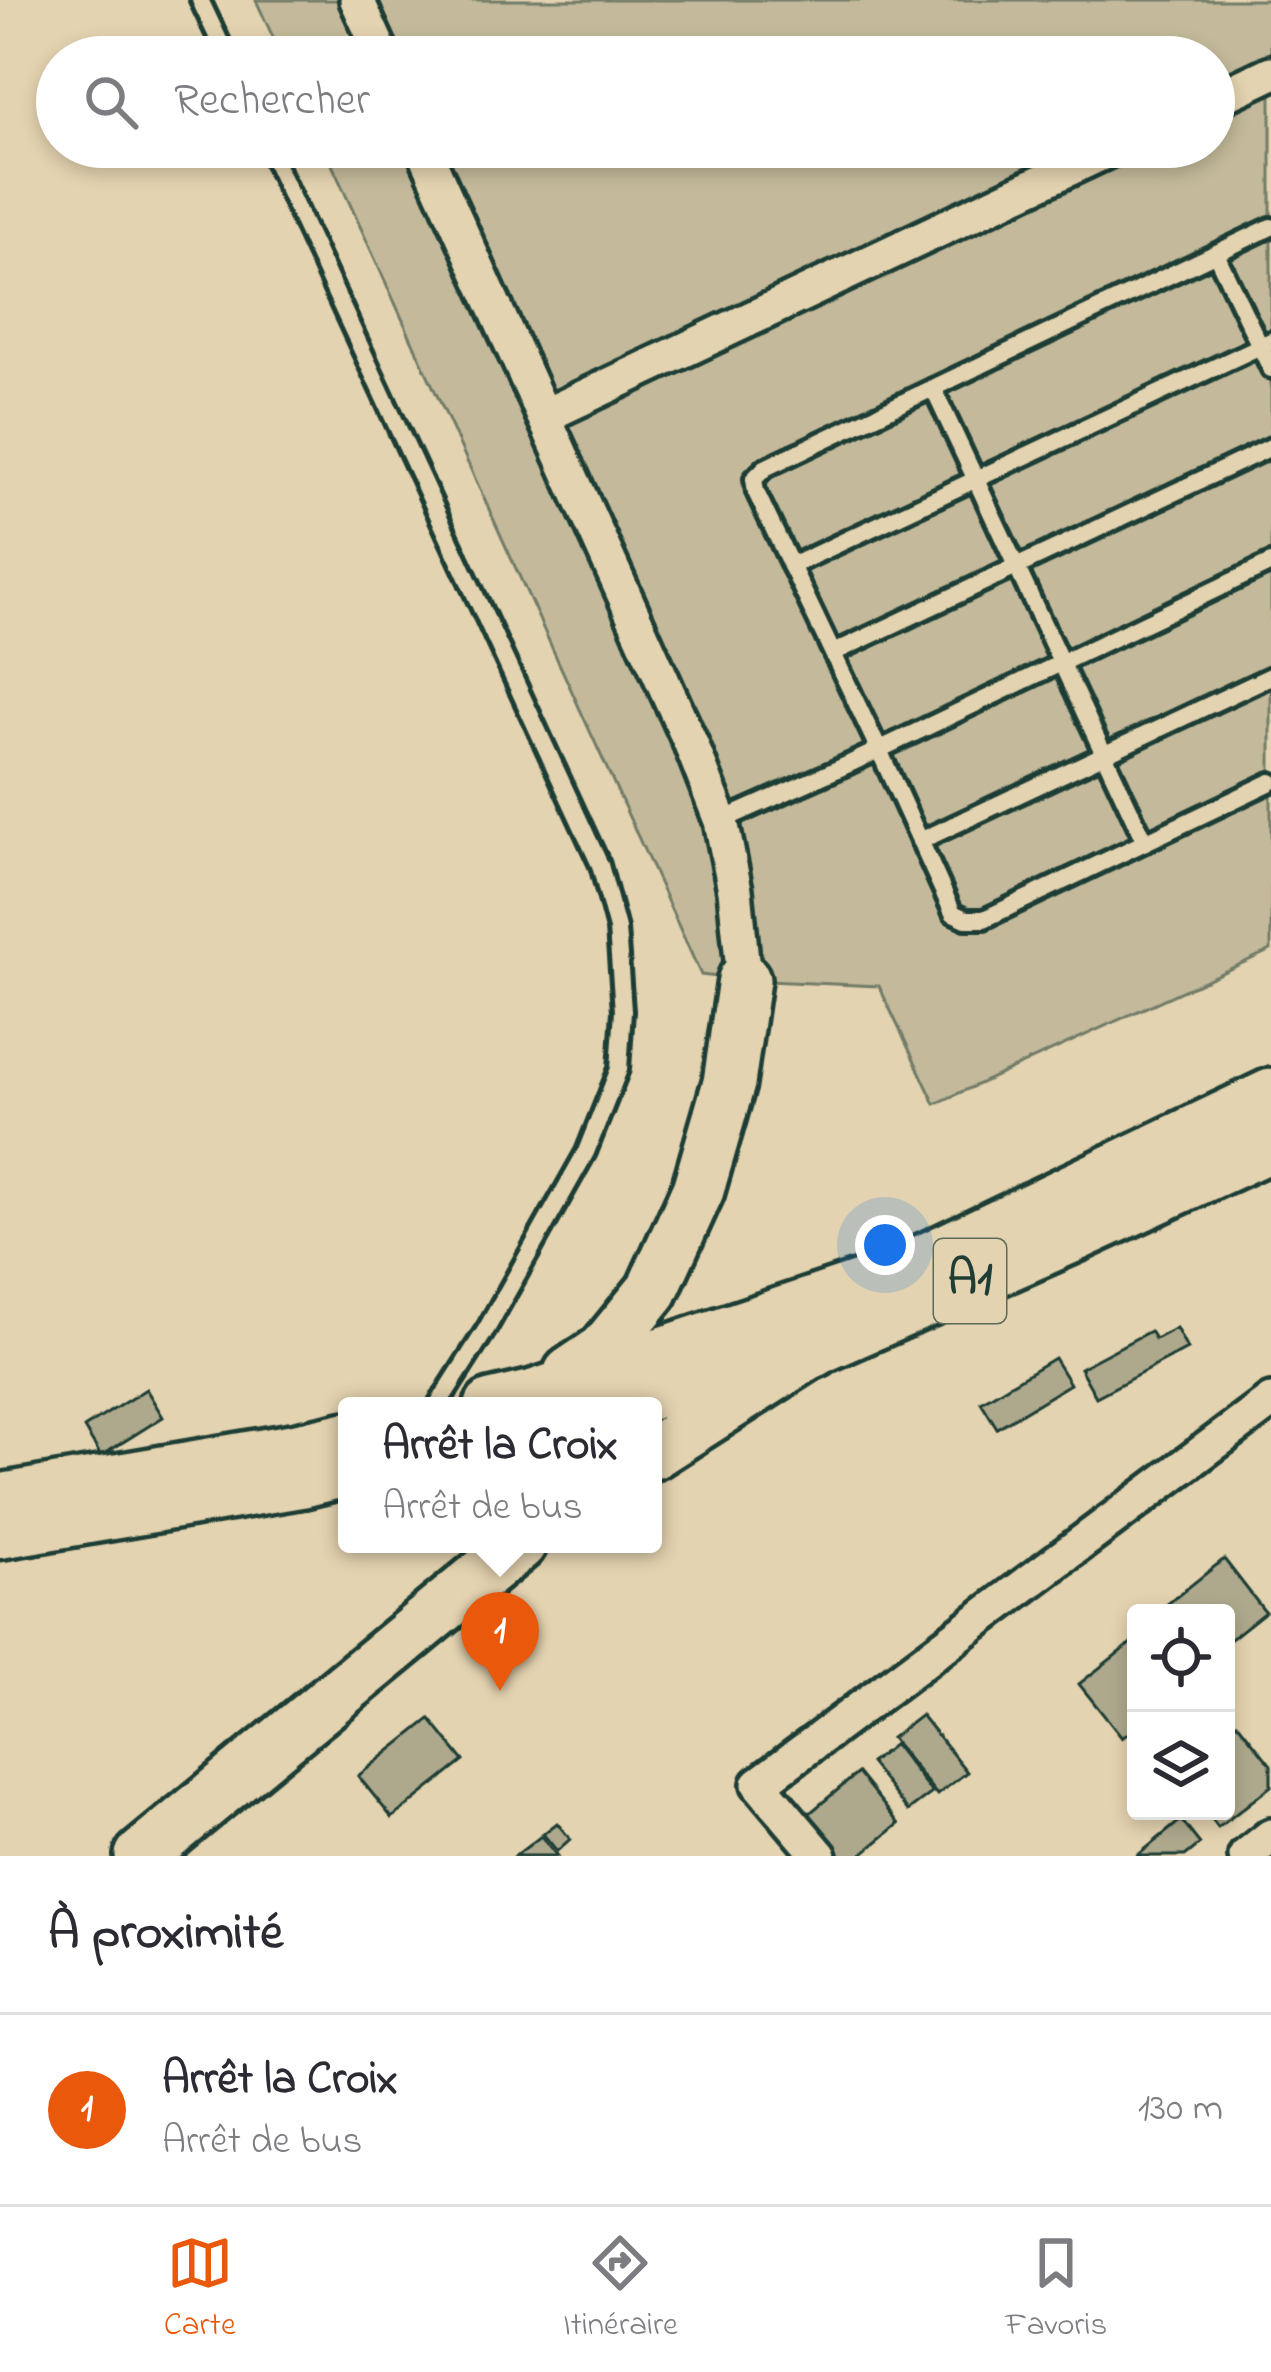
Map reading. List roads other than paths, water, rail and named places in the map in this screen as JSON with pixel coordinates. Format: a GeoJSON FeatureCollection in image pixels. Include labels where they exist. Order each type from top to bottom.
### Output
{"type":"FeatureCollection","features":[{"type":"Feature","properties":{"kind":"highway"},"geometry":{"type":"LineString","coordinates":[[633,1397],[814,1350]]}},
{"type":"Feature","properties":{"kind":"highway"},"geometry":{"type":"LineString","coordinates":[[0,1531],[338,1471]]}},
{"type":"Feature","properties":{"kind":"main road"},"geometry":{"type":"LineString","coordinates":[[519,1397],[604,1350],[652,1291],[698,1190],[729,1083],[744,980]]}},
{"type":"Feature","properties":{"kind":"main road","name":"A1"},"geometry":{"type":"LineString","coordinates":[[524,1397],[887,1278],[1271,1095]]}},
{"type":"Feature","properties":{"kind":"main road","name":"A1"},"geometry":{"type":"LineString","coordinates":[[666,1444],[814,1350],[1271,1144]]}},
{"type":"Feature","properties":{"kind":"main road"},"geometry":{"type":"LineString","coordinates":[[0,1500],[338,1440]]}},
{"type":"Feature","properties":{"kind":"main road"},"geometry":{"type":"LineString","coordinates":[[141,1856],[509,1553]]}},
{"type":"Feature","properties":{"kind":"street"},"geometry":{"type":"LineString","coordinates":[[357,0],[373,36]]}},
{"type":"Feature","properties":{"kind":"street"},"geometry":{"type":"LineString","coordinates":[[1235,90],[1271,74]]}},
{"type":"Feature","properties":{"kind":"street"},"geometry":{"type":"LineString","coordinates":[[432,168],[722,821],[744,980]]}},
{"type":"Feature","properties":{"kind":"street"},"geometry":{"type":"LineString","coordinates":[[544,416],[1070,168]]}},
{"type":"Feature","properties":{"kind":"street"},"geometry":{"type":"LineString","coordinates":[[820,1856],[758,1784],[1271,1401]]}},
{"type":"Feature","properties":{"kind":"street"},"geometry":{"type":"LineString","coordinates":[[1246,1856],[1271,1836]]}},
{"type":"Feature","properties":{"kind":"lane"},"geometry":{"type":"LineString","coordinates":[[200,0],[216,36]]}},
{"type":"Feature","properties":{"kind":"lane"},"geometry":{"type":"LineString","coordinates":[[278,168],[600,865],[617,929],[623,1011],[619,1069],[586,1151],[487,1328],[442,1397]]}},
{"type":"Feature","properties":{"kind":"lane"},"geometry":{"type":"LineString","coordinates":[[1271,227],[765,468],[754,479],[952,913],[966,920],[984,919],[1271,782]]}},
{"type":"Feature","properties":{"kind":"lane"},"geometry":{"type":"LineString","coordinates":[[1216,254],[1266,343],[1271,369]]}},
{"type":"Feature","properties":{"kind":"lane"},"geometry":{"type":"LineString","coordinates":[[791,566],[1266,343]]}},
{"type":"Feature","properties":{"kind":"lane"},"geometry":{"type":"LineString","coordinates":[[934,388],[1145,842]]}},
{"type":"Feature","properties":{"kind":"lane"},"geometry":{"type":"LineString","coordinates":[[833,653],[1271,447]]}},
{"type":"Feature","properties":{"kind":"lane"},"geometry":{"type":"LineString","coordinates":[[722,821],[1271,563]]}},
{"type":"Feature","properties":{"kind":"lane"},"geometry":{"type":"LineString","coordinates":[[920,842],[1271,676]]}},
{"type":"Feature","properties":{"kind":"place","name":"Arrêt la Croix"},"geometry":{"type":"Point","coordinates":[500,1691]}}]}
